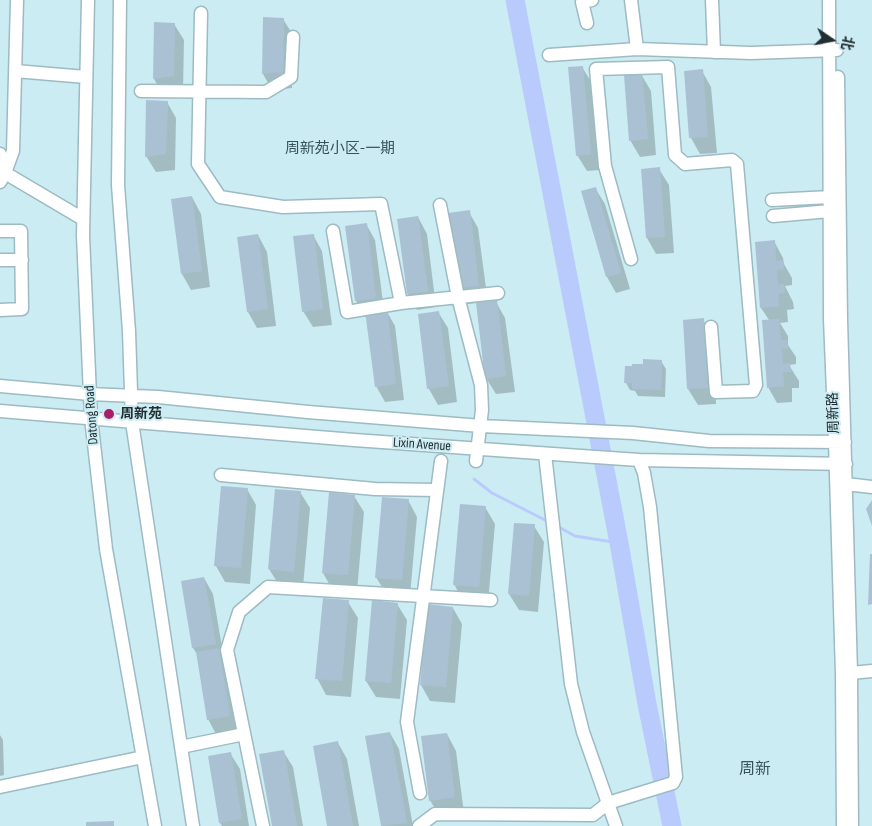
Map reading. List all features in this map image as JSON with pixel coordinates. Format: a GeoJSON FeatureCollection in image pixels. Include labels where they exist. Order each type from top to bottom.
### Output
{"type":"FeatureCollection","features":[{"type":"Feature","properties":{"kind":"street"},"geometry":{"type":"LineString","coordinates":[[2,175],[14,151],[17,0]]}},
{"type":"Feature","properties":{"kind":"street","name":"Datong Road"},"geometry":{"type":"LineString","coordinates":[[88,0],[83,219],[90,394],[106,549],[155,826]]}},
{"type":"Feature","properties":{"kind":"street"},"geometry":{"type":"LineString","coordinates":[[120,0],[118,185],[129,331],[132,422],[193,826]]}},
{"type":"Feature","properties":{"kind":"street"},"geometry":{"type":"LineString","coordinates":[[587,24],[582,2],[592,0]]}},
{"type":"Feature","properties":{"kind":"street"},"geometry":{"type":"LineString","coordinates":[[632,0],[637,49]]}},
{"type":"Feature","properties":{"kind":"street"},"geometry":{"type":"LineString","coordinates":[[712,0],[714,52]]}},
{"type":"Feature","properties":{"kind":"street","name":"周新路"},"geometry":{"type":"LineString","coordinates":[[829,0],[833,50],[841,320],[840,463],[843,826]]}},
{"type":"Feature","properties":{"kind":"street","name":"周新路"},"geometry":{"type":"LineString","coordinates":[[836,0],[830,197],[830,319],[840,442]]}},
{"type":"Feature","properties":{"kind":"street"},"geometry":{"type":"LineString","coordinates":[[201,13],[198,164],[220,197],[283,207],[381,204],[401,303]]}},
{"type":"Feature","properties":{"kind":"street"},"geometry":{"type":"LineString","coordinates":[[141,91],[266,92],[291,77],[293,37]]}},
{"type":"Feature","properties":{"kind":"street"},"geometry":{"type":"LineString","coordinates":[[549,55],[637,49],[714,52],[833,50]]}},
{"type":"Feature","properties":{"kind":"street"},"geometry":{"type":"LineString","coordinates":[[631,259],[605,166],[596,69],[668,67],[675,155],[684,164],[732,160],[737,164],[756,385],[753,391],[716,392],[711,327]]}},
{"type":"Feature","properties":{"kind":"street"},"geometry":{"type":"LineString","coordinates":[[15,71],[86,77]]}},
{"type":"Feature","properties":{"kind":"street"},"geometry":{"type":"LineString","coordinates":[[0,154],[2,175]]}},
{"type":"Feature","properties":{"kind":"street"},"geometry":{"type":"LineString","coordinates":[[2,175],[83,219]]}},
{"type":"Feature","properties":{"kind":"street"},"geometry":{"type":"LineString","coordinates":[[772,200],[830,197]]}},
{"type":"Feature","properties":{"kind":"street"},"geometry":{"type":"LineString","coordinates":[[440,204],[458,297],[481,384],[481,426],[477,455]]}},
{"type":"Feature","properties":{"kind":"street"},"geometry":{"type":"LineString","coordinates":[[773,216],[830,211]]}},
{"type":"Feature","properties":{"kind":"street"},"geometry":{"type":"LineString","coordinates":[[0,231],[22,231],[22,310],[0,310]]}},
{"type":"Feature","properties":{"kind":"street"},"geometry":{"type":"LineString","coordinates":[[333,231],[347,312],[401,303],[498,293]]}},
{"type":"Feature","properties":{"kind":"street"},"geometry":{"type":"LineString","coordinates":[[0,260],[22,260]]}},
{"type":"Feature","properties":{"kind":"street","name":"Lixin Avenue"},"geometry":{"type":"LineString","coordinates":[[0,386],[481,426],[633,433],[709,441],[840,442]]}},
{"type":"Feature","properties":{"kind":"street","name":"Lixin Avenue"},"geometry":{"type":"LineString","coordinates":[[0,411],[354,440],[477,455],[545,454],[638,460],[840,463]]}},
{"type":"Feature","properties":{"kind":"street"},"geometry":{"type":"LineString","coordinates":[[545,454],[552,532],[571,684],[584,732],[616,826]]}},
{"type":"Feature","properties":{"kind":"street"},"geometry":{"type":"LineString","coordinates":[[419,826],[435,814],[593,816],[608,803],[673,783],[676,777],[650,507],[644,473],[638,460]]}},
{"type":"Feature","properties":{"kind":"street"},"geometry":{"type":"LineString","coordinates":[[420,793],[407,722],[441,461]]}},
{"type":"Feature","properties":{"kind":"street","name":"周新路"},"geometry":{"type":"LineString","coordinates":[[840,463],[846,484],[851,673],[852,826]]}},
{"type":"Feature","properties":{"kind":"street"},"geometry":{"type":"LineString","coordinates":[[221,475],[375,488],[437,490]]}},
{"type":"Feature","properties":{"kind":"street"},"geometry":{"type":"LineString","coordinates":[[846,484],[872,487]]}},
{"type":"Feature","properties":{"kind":"street"},"geometry":{"type":"LineString","coordinates":[[263,826],[227,650],[239,612],[268,587],[492,600]]}},
{"type":"Feature","properties":{"kind":"street"},"geometry":{"type":"LineString","coordinates":[[851,673],[872,672]]}},
{"type":"Feature","properties":{"kind":"street"},"geometry":{"type":"LineString","coordinates":[[181,747],[244,734]]}},
{"type":"Feature","properties":{"kind":"street"},"geometry":{"type":"LineString","coordinates":[[0,786],[143,756]]}},
{"type":"Feature","properties":{"kind":"building"},"geometry":{"type":"Polygon","coordinates":[[[263,17],[284,18],[283,72],[262,74],[263,17]]]}},
{"type":"Feature","properties":{"kind":"building"},"geometry":{"type":"Polygon","coordinates":[[[154,22],[175,23],[174,76],[153,79],[154,22]]]}},
{"type":"Feature","properties":{"kind":"building"},"geometry":{"type":"Polygon","coordinates":[[[583,66],[591,154],[576,156],[568,67],[583,66]]]}},
{"type":"Feature","properties":{"kind":"building"},"geometry":{"type":"Polygon","coordinates":[[[703,69],[708,137],[689,138],[684,71],[703,69]]]}},
{"type":"Feature","properties":{"kind":"building"},"geometry":{"type":"Polygon","coordinates":[[[642,73],[648,139],[629,141],[624,75],[642,73]]]}},
{"type":"Feature","properties":{"kind":"building"},"geometry":{"type":"Polygon","coordinates":[[[146,100],[168,101],[166,154],[145,157],[146,100]]]}},
{"type":"Feature","properties":{"kind":"building"},"geometry":{"type":"Polygon","coordinates":[[[660,167],[665,237],[646,238],[641,169],[660,167]]]}},
{"type":"Feature","properties":{"kind":"building"},"geometry":{"type":"Polygon","coordinates":[[[596,187],[621,273],[606,277],[581,191],[596,187]]]}},
{"type":"Feature","properties":{"kind":"building"},"geometry":{"type":"Polygon","coordinates":[[[192,196],[202,271],[181,274],[171,199],[192,196]]]}},
{"type":"Feature","properties":{"kind":"building"},"geometry":{"type":"Polygon","coordinates":[[[470,210],[479,286],[458,288],[448,213],[470,210]]]}},
{"type":"Feature","properties":{"kind":"building"},"geometry":{"type":"Polygon","coordinates":[[[418,216],[428,291],[407,294],[397,219],[418,216]]]}},
{"type":"Feature","properties":{"kind":"building"},"geometry":{"type":"Polygon","coordinates":[[[367,223],[376,298],[355,301],[345,226],[367,223]]]}},
{"type":"Feature","properties":{"kind":"building"},"geometry":{"type":"Polygon","coordinates":[[[258,234],[268,309],[247,312],[237,237],[258,234]]]}},
{"type":"Feature","properties":{"kind":"building"},"geometry":{"type":"Polygon","coordinates":[[[314,234],[323,309],[302,312],[293,236],[314,234]]]}},
{"type":"Feature","properties":{"kind":"building"},"geometry":{"type":"Polygon","coordinates":[[[775,240],[776,261],[783,260],[784,269],[777,270],[778,285],[784,284],[785,293],[778,294],[779,306],[760,308],[755,242],[775,240]]]}},
{"type":"Feature","properties":{"kind":"building"},"geometry":{"type":"Polygon","coordinates":[[[497,300],[506,376],[485,379],[476,303],[497,300]]]}},
{"type":"Feature","properties":{"kind":"building"},"geometry":{"type":"Polygon","coordinates":[[[387,309],[396,384],[375,387],[365,311],[387,309]]]}},
{"type":"Feature","properties":{"kind":"building"},"geometry":{"type":"Polygon","coordinates":[[[439,311],[449,386],[427,389],[418,314],[439,311]]]}},
{"type":"Feature","properties":{"kind":"building"},"geometry":{"type":"Polygon","coordinates":[[[704,318],[708,388],[687,389],[683,320],[704,318]]]}},
{"type":"Feature","properties":{"kind":"building"},"geometry":{"type":"Polygon","coordinates":[[[779,319],[781,340],[787,340],[788,348],[782,349],[783,364],[790,363],[791,372],[783,372],[784,386],[767,388],[762,320],[779,319]]]}},
{"type":"Feature","properties":{"kind":"building"},"geometry":{"type":"Polygon","coordinates":[[[643,359],[662,360],[661,390],[632,389],[632,383],[624,383],[625,366],[643,364],[643,359]]]}},
{"type":"Feature","properties":{"kind":"building"},"geometry":{"type":"Polygon","coordinates":[[[221,486],[248,488],[241,568],[214,566],[221,486]]]}},
{"type":"Feature","properties":{"kind":"building"},"geometry":{"type":"Polygon","coordinates":[[[275,489],[301,491],[294,572],[268,569],[275,489]]]}},
{"type":"Feature","properties":{"kind":"building"},"geometry":{"type":"Polygon","coordinates":[[[329,492],[355,495],[348,575],[322,573],[329,492]]]}},
{"type":"Feature","properties":{"kind":"building"},"geometry":{"type":"Polygon","coordinates":[[[382,497],[409,499],[402,580],[375,578],[382,497]]]}},
{"type":"Feature","properties":{"kind":"building"},"geometry":{"type":"Polygon","coordinates":[[[872,500],[872,526],[866,509],[872,500]]]}},
{"type":"Feature","properties":{"kind":"building"},"geometry":{"type":"Polygon","coordinates":[[[460,504],[486,506],[479,587],[453,585],[460,504]]]}},
{"type":"Feature","properties":{"kind":"building"},"geometry":{"type":"Polygon","coordinates":[[[514,523],[535,524],[529,596],[508,594],[514,523]]]}},
{"type":"Feature","properties":{"kind":"building"},"geometry":{"type":"Polygon","coordinates":[[[870,554],[872,554],[872,604],[868,605],[870,554]]]}},
{"type":"Feature","properties":{"kind":"building"},"geometry":{"type":"Polygon","coordinates":[[[204,577],[216,644],[192,648],[181,581],[204,577]]]}},
{"type":"Feature","properties":{"kind":"building"},"geometry":{"type":"Polygon","coordinates":[[[323,598],[349,600],[342,681],[315,679],[323,598]]]}},
{"type":"Feature","properties":{"kind":"building"},"geometry":{"type":"Polygon","coordinates":[[[372,600],[398,603],[391,683],[365,681],[372,600]]]}},
{"type":"Feature","properties":{"kind":"building"},"geometry":{"type":"Polygon","coordinates":[[[427,604],[453,607],[446,687],[420,685],[427,604]]]}},
{"type":"Feature","properties":{"kind":"building"},"geometry":{"type":"Polygon","coordinates":[[[219,648],[230,716],[207,720],[196,652],[219,648]]]}},
{"type":"Feature","properties":{"kind":"building"},"geometry":{"type":"Polygon","coordinates":[[[390,732],[407,823],[381,826],[365,736],[390,732]]]}},
{"type":"Feature","properties":{"kind":"building"},"geometry":{"type":"Polygon","coordinates":[[[447,733],[455,797],[429,801],[421,736],[447,733]]]}},
{"type":"Feature","properties":{"kind":"building"},"geometry":{"type":"Polygon","coordinates":[[[338,741],[353,826],[327,826],[313,746],[338,741]]]}},
{"type":"Feature","properties":{"kind":"building"},"geometry":{"type":"Polygon","coordinates":[[[284,750],[297,826],[272,826],[259,754],[284,750]]]}},
{"type":"Feature","properties":{"kind":"building"},"geometry":{"type":"Polygon","coordinates":[[[231,752],[242,819],[219,823],[208,756],[231,752]]]}},
{"type":"Feature","properties":{"kind":"building"},"geometry":{"type":"Polygon","coordinates":[[[114,821],[114,826],[86,826],[86,822],[114,821]]]}},
{"type":"Feature","properties":{"kind":"waterway"},"geometry":{"type":"LineString","coordinates":[[515,0],[619,543],[647,704],[672,826]]}},
{"type":"Feature","properties":{"kind":"waterway"},"geometry":{"type":"LineString","coordinates":[[474,479],[492,493],[549,522]]}},
{"type":"Feature","properties":{"kind":"waterway"},"geometry":{"type":"LineString","coordinates":[[557,526],[575,536],[619,543]]}},
{"type":"Feature","properties":{"kind":"place","name":"周新苑"},"geometry":{"type":"Point","coordinates":[109,414]}},
{"type":"Feature","properties":{"kind":"district","name":"周新苑小区-一期"},"geometry":{"type":"Point","coordinates":[340,149]}},
{"type":"Feature","properties":{"kind":"district","name":"周新"},"geometry":{"type":"Point","coordinates":[755,770]}}]}
